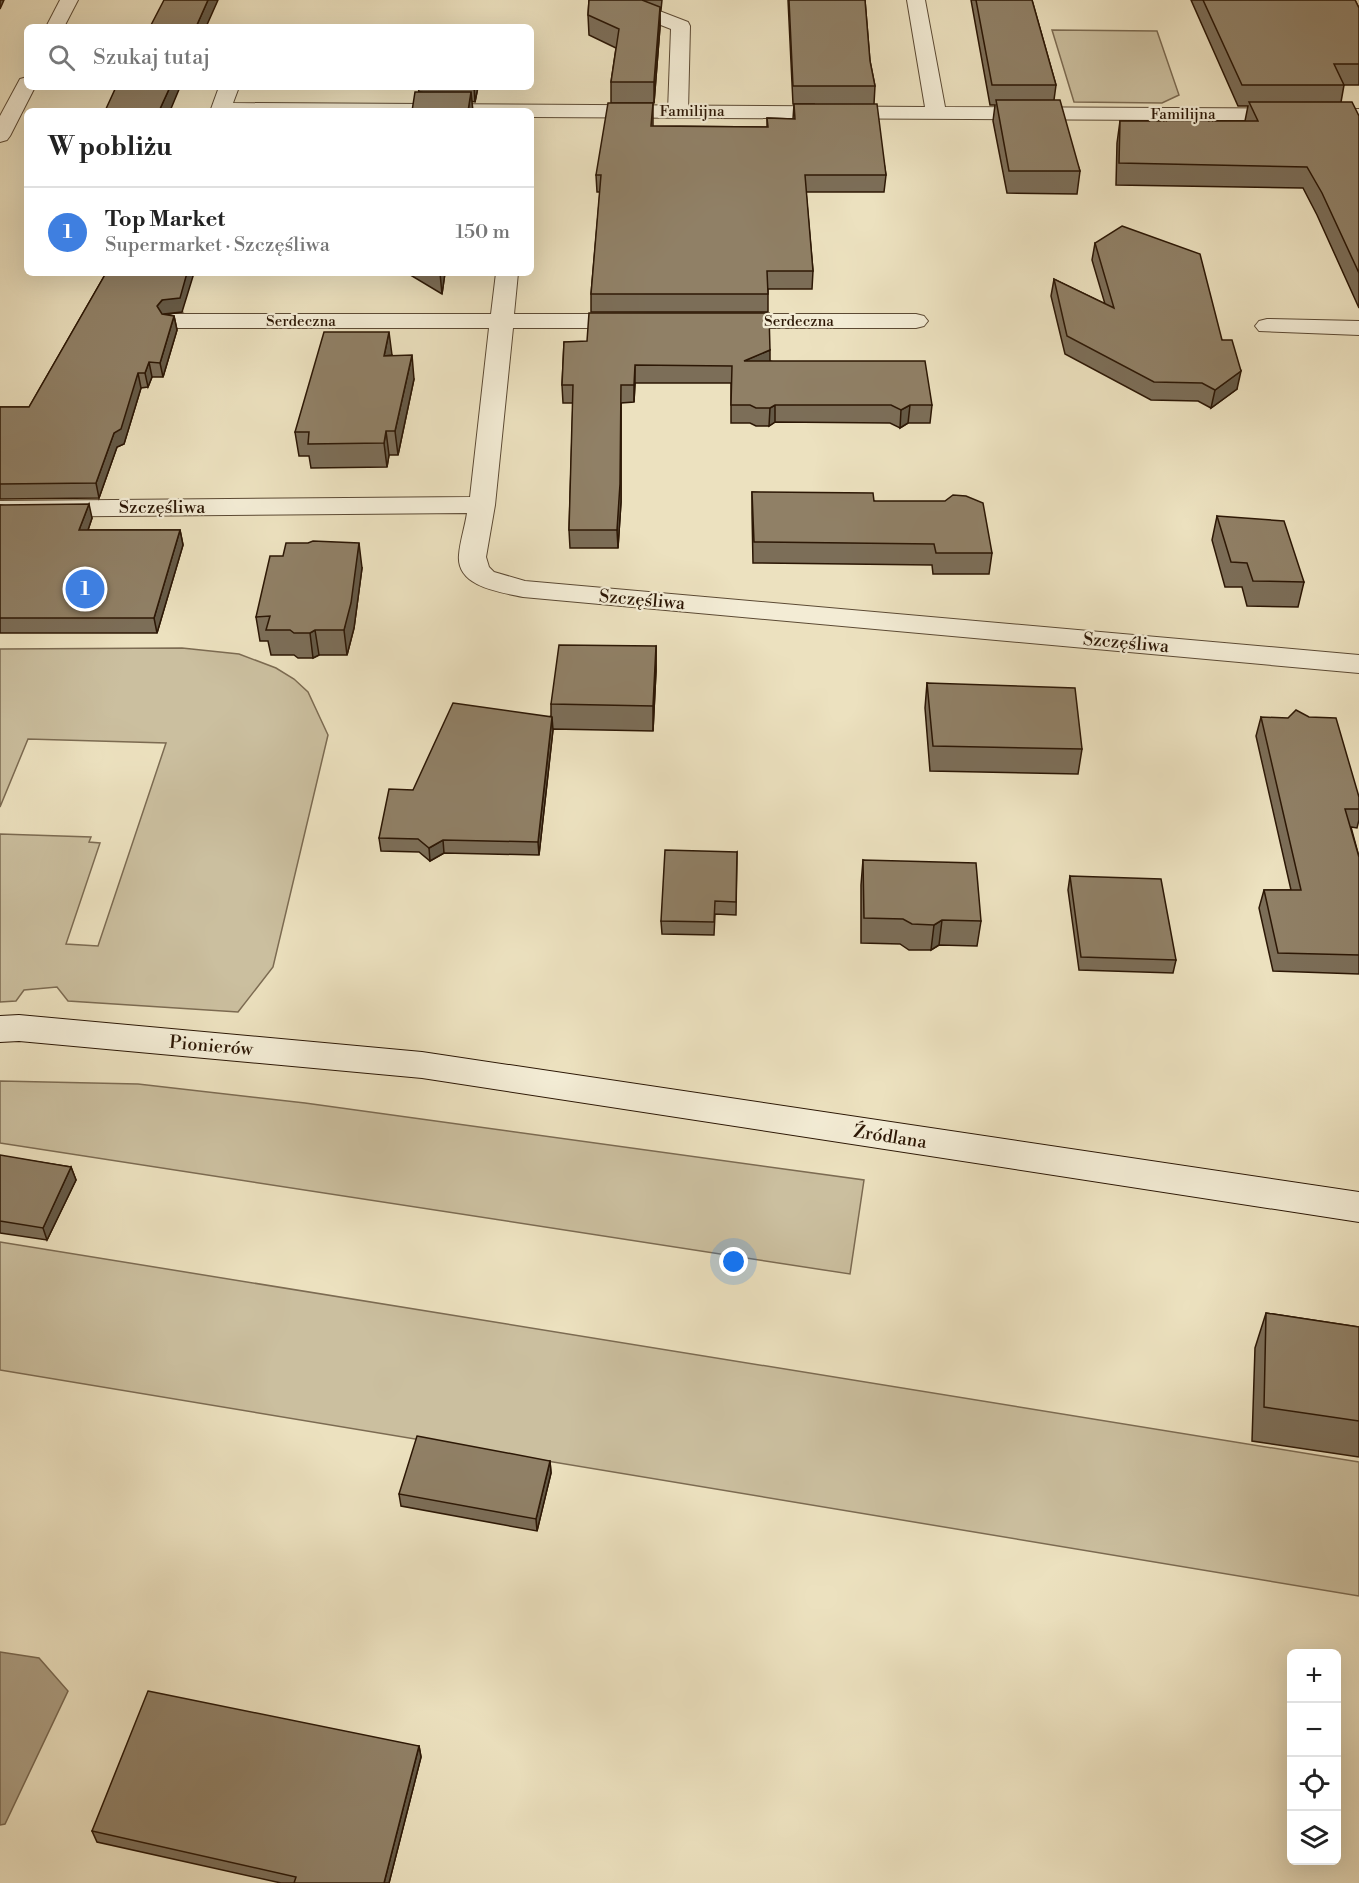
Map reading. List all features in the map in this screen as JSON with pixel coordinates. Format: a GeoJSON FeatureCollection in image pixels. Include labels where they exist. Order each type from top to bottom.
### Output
{"type":"FeatureCollection","features":[{"type":"Feature","properties":{"kind":"street"},"geometry":{"type":"LineString","coordinates":[[57,24],[69,0]]}},
{"type":"Feature","properties":{"kind":"street"},"geometry":{"type":"LineString","coordinates":[[916,0],[936,112]]}},
{"type":"Feature","properties":{"kind":"street"},"geometry":{"type":"LineString","coordinates":[[617,2],[681,27],[678,111]]}},
{"type":"Feature","properties":{"kind":"street"},"geometry":{"type":"LineString","coordinates":[[0,136],[24,89]]}},
{"type":"Feature","properties":{"kind":"street","name":"Familijna"},"geometry":{"type":"LineString","coordinates":[[221,108],[228,90]]}},
{"type":"Feature","properties":{"kind":"street","name":"Familijna"},"geometry":{"type":"LineString","coordinates":[[534,111],[1359,114]]}},
{"type":"Feature","properties":{"kind":"street"},"geometry":{"type":"LineString","coordinates":[[482,505],[507,276]]}},
{"type":"Feature","properties":{"kind":"street","name":"Serdeczna"},"geometry":{"type":"LineString","coordinates":[[173,321],[655,321]]}},
{"type":"Feature","properties":{"kind":"street","name":"Serdeczna"},"geometry":{"type":"LineString","coordinates":[[703,321],[916,321]]}},
{"type":"Feature","properties":{"kind":"street"},"geometry":{"type":"LineString","coordinates":[[1267,326],[1359,328]]}},
{"type":"Feature","properties":{"kind":"street","name":"Szczęśliwa"},"geometry":{"type":"LineString","coordinates":[[0,509],[482,505],[472,557],[476,570],[484,578],[522,589],[1359,664]]}},
{"type":"Feature","properties":{"kind":"street","name":"Pionierów"},"geometry":{"type":"LineString","coordinates":[[0,1029],[19,1028],[422,1065]]}},
{"type":"Feature","properties":{"kind":"street","name":"Źródlana"},"geometry":{"type":"LineString","coordinates":[[422,1065],[1359,1207]]}},
{"type":"Feature","properties":{"kind":"shaded area"},"geometry":{"type":"Polygon","coordinates":[[[1052,30],[1157,31],[1179,95],[1162,103],[1074,102],[1052,30]]]}},
{"type":"Feature","properties":{"kind":"shaded area"},"geometry":{"type":"Polygon","coordinates":[[[182,648],[239,654],[276,668],[294,679],[308,692],[328,735],[273,967],[238,1012],[68,1001],[57,987],[24,990],[16,1001],[0,1002],[0,834],[91,837],[89,842],[100,843],[66,944],[98,946],[166,743],[28,739],[0,807],[0,649],[182,648]]]}},
{"type":"Feature","properties":{"kind":"shaded area"},"geometry":{"type":"Polygon","coordinates":[[[0,1081],[138,1084],[305,1103],[864,1180],[850,1274],[0,1143],[0,1081]]]}},
{"type":"Feature","properties":{"kind":"shaded area"},"geometry":{"type":"Polygon","coordinates":[[[0,1242],[1359,1462],[1359,1596],[0,1370],[0,1242]]]}},
{"type":"Feature","properties":{"kind":"shaded area"},"geometry":{"type":"Polygon","coordinates":[[[0,1652],[39,1658],[68,1691],[5,1824],[0,1825],[0,1652]]]}},
{"type":"Feature","properties":{"kind":"building"},"geometry":{"type":"Polygon","coordinates":[[[164,0],[208,0],[197,24],[152,24],[164,0]]]}},
{"type":"Feature","properties":{"kind":"building"},"geometry":{"type":"Polygon","coordinates":[[[589,0],[642,0],[660,7],[654,82],[611,82],[619,29],[588,15],[589,0]]]}},
{"type":"Feature","properties":{"kind":"building"},"geometry":{"type":"Polygon","coordinates":[[[789,0],[865,0],[870,61],[875,86],[793,86],[789,0]]]}},
{"type":"Feature","properties":{"kind":"building"},"geometry":{"type":"Polygon","coordinates":[[[976,0],[1032,0],[1056,85],[992,85],[976,0]]]}},
{"type":"Feature","properties":{"kind":"building"},"geometry":{"type":"Polygon","coordinates":[[[1203,0],[1355,0],[1359,8],[1359,64],[1334,64],[1344,85],[1242,85],[1203,0]]]}},
{"type":"Feature","properties":{"kind":"building"},"geometry":{"type":"Polygon","coordinates":[[[115,90],[169,90],[160,108],[106,108],[115,90]]]}},
{"type":"Feature","properties":{"kind":"building"},"geometry":{"type":"Polygon","coordinates":[[[415,92],[471,92],[468,108],[412,108],[415,92]]]}},
{"type":"Feature","properties":{"kind":"building"},"geometry":{"type":"Polygon","coordinates":[[[996,100],[1060,100],[1080,171],[1009,171],[996,100]]]}},
{"type":"Feature","properties":{"kind":"building"},"geometry":{"type":"Polygon","coordinates":[[[1249,102],[1352,102],[1359,116],[1359,273],[1322,193],[1307,167],[1119,163],[1120,121],[1258,121],[1249,102]]]}},
{"type":"Feature","properties":{"kind":"building"},"geometry":{"type":"Polygon","coordinates":[[[608,103],[653,103],[651,126],[768,127],[767,118],[795,119],[794,104],[877,104],[886,175],[805,175],[813,271],[767,271],[768,294],[591,294],[601,175],[596,175],[608,103]]]}},
{"type":"Feature","properties":{"kind":"building"},"geometry":{"type":"Polygon","coordinates":[[[1122,226],[1200,254],[1222,340],[1232,340],[1241,371],[1215,390],[1202,383],[1154,382],[1067,336],[1054,279],[1114,308],[1095,243],[1122,226]]]}},
{"type":"Feature","properties":{"kind":"building"},"geometry":{"type":"Polygon","coordinates":[[[104,276],[186,276],[180,298],[162,300],[157,306],[162,314],[174,316],[160,363],[149,362],[145,373],[138,373],[121,429],[114,433],[96,483],[0,484],[0,407],[29,407],[104,276]]]}},
{"type":"Feature","properties":{"kind":"building"},"geometry":{"type":"Polygon","coordinates":[[[589,313],[769,313],[770,350],[744,361],[925,361],[932,405],[910,405],[901,410],[891,405],[775,405],[770,408],[756,408],[750,405],[731,405],[732,366],[635,365],[634,385],[621,385],[617,530],[569,530],[573,385],[562,385],[564,342],[587,341],[589,313]]]}},
{"type":"Feature","properties":{"kind":"building"},"geometry":{"type":"Polygon","coordinates":[[[324,332],[389,332],[384,356],[412,355],[395,431],[386,431],[384,443],[308,444],[309,432],[295,432],[324,332]]]}},
{"type":"Feature","properties":{"kind":"building"},"geometry":{"type":"Polygon","coordinates":[[[752,492],[873,493],[874,501],[945,501],[953,495],[966,496],[983,503],[992,553],[936,553],[934,544],[754,542],[752,492]]]}},
{"type":"Feature","properties":{"kind":"building"},"geometry":{"type":"Polygon","coordinates":[[[89,504],[79,530],[180,530],[154,618],[0,618],[0,505],[89,504]]]}},
{"type":"Feature","properties":{"kind":"building"},"geometry":{"type":"Polygon","coordinates":[[[1217,516],[1284,521],[1304,582],[1253,581],[1247,563],[1231,562],[1217,516]]]}},
{"type":"Feature","properties":{"kind":"building"},"geometry":{"type":"Polygon","coordinates":[[[313,541],[359,543],[351,603],[344,630],[294,633],[290,630],[266,630],[270,616],[256,617],[270,556],[283,556],[286,543],[313,541]]]}},
{"type":"Feature","properties":{"kind":"building"},"geometry":{"type":"Polygon","coordinates":[[[559,645],[656,646],[653,706],[551,704],[559,645]]]}},
{"type":"Feature","properties":{"kind":"building"},"geometry":{"type":"Polygon","coordinates":[[[927,683],[1075,688],[1082,749],[933,746],[927,683]]]}},
{"type":"Feature","properties":{"kind":"building"},"geometry":{"type":"Polygon","coordinates":[[[453,703],[552,717],[538,842],[443,840],[429,848],[418,839],[379,838],[389,789],[413,790],[453,703]]]}},
{"type":"Feature","properties":{"kind":"building"},"geometry":{"type":"Polygon","coordinates":[[[1296,710],[1309,717],[1336,718],[1359,797],[1359,809],[1345,809],[1359,857],[1359,955],[1278,953],[1264,890],[1301,890],[1261,717],[1288,718],[1296,710]]]}},
{"type":"Feature","properties":{"kind":"building"},"geometry":{"type":"Polygon","coordinates":[[[665,850],[737,852],[736,902],[715,901],[714,922],[661,921],[665,850]]]}},
{"type":"Feature","properties":{"kind":"building"},"geometry":{"type":"Polygon","coordinates":[[[863,860],[976,863],[981,921],[942,920],[934,925],[912,924],[903,919],[864,918],[863,860]]]}},
{"type":"Feature","properties":{"kind":"building"},"geometry":{"type":"Polygon","coordinates":[[[1070,876],[1161,879],[1176,960],[1081,957],[1070,876]]]}},
{"type":"Feature","properties":{"kind":"building"},"geometry":{"type":"Polygon","coordinates":[[[0,1155],[71,1167],[43,1228],[0,1221],[0,1155]]]}},
{"type":"Feature","properties":{"kind":"building"},"geometry":{"type":"Polygon","coordinates":[[[1266,1313],[1359,1327],[1359,1421],[1264,1407],[1266,1313]]]}},
{"type":"Feature","properties":{"kind":"building"},"geometry":{"type":"Polygon","coordinates":[[[417,1436],[550,1461],[536,1519],[399,1494],[417,1436]]]}},
{"type":"Feature","properties":{"kind":"building"},"geometry":{"type":"Polygon","coordinates":[[[148,1691],[419,1746],[384,1883],[294,1883],[296,1877],[92,1831],[148,1691]]]}},
{"type":"Feature","properties":{"kind":"place","name":"Top Market"},"geometry":{"type":"Point","coordinates":[85,589]}}]}
